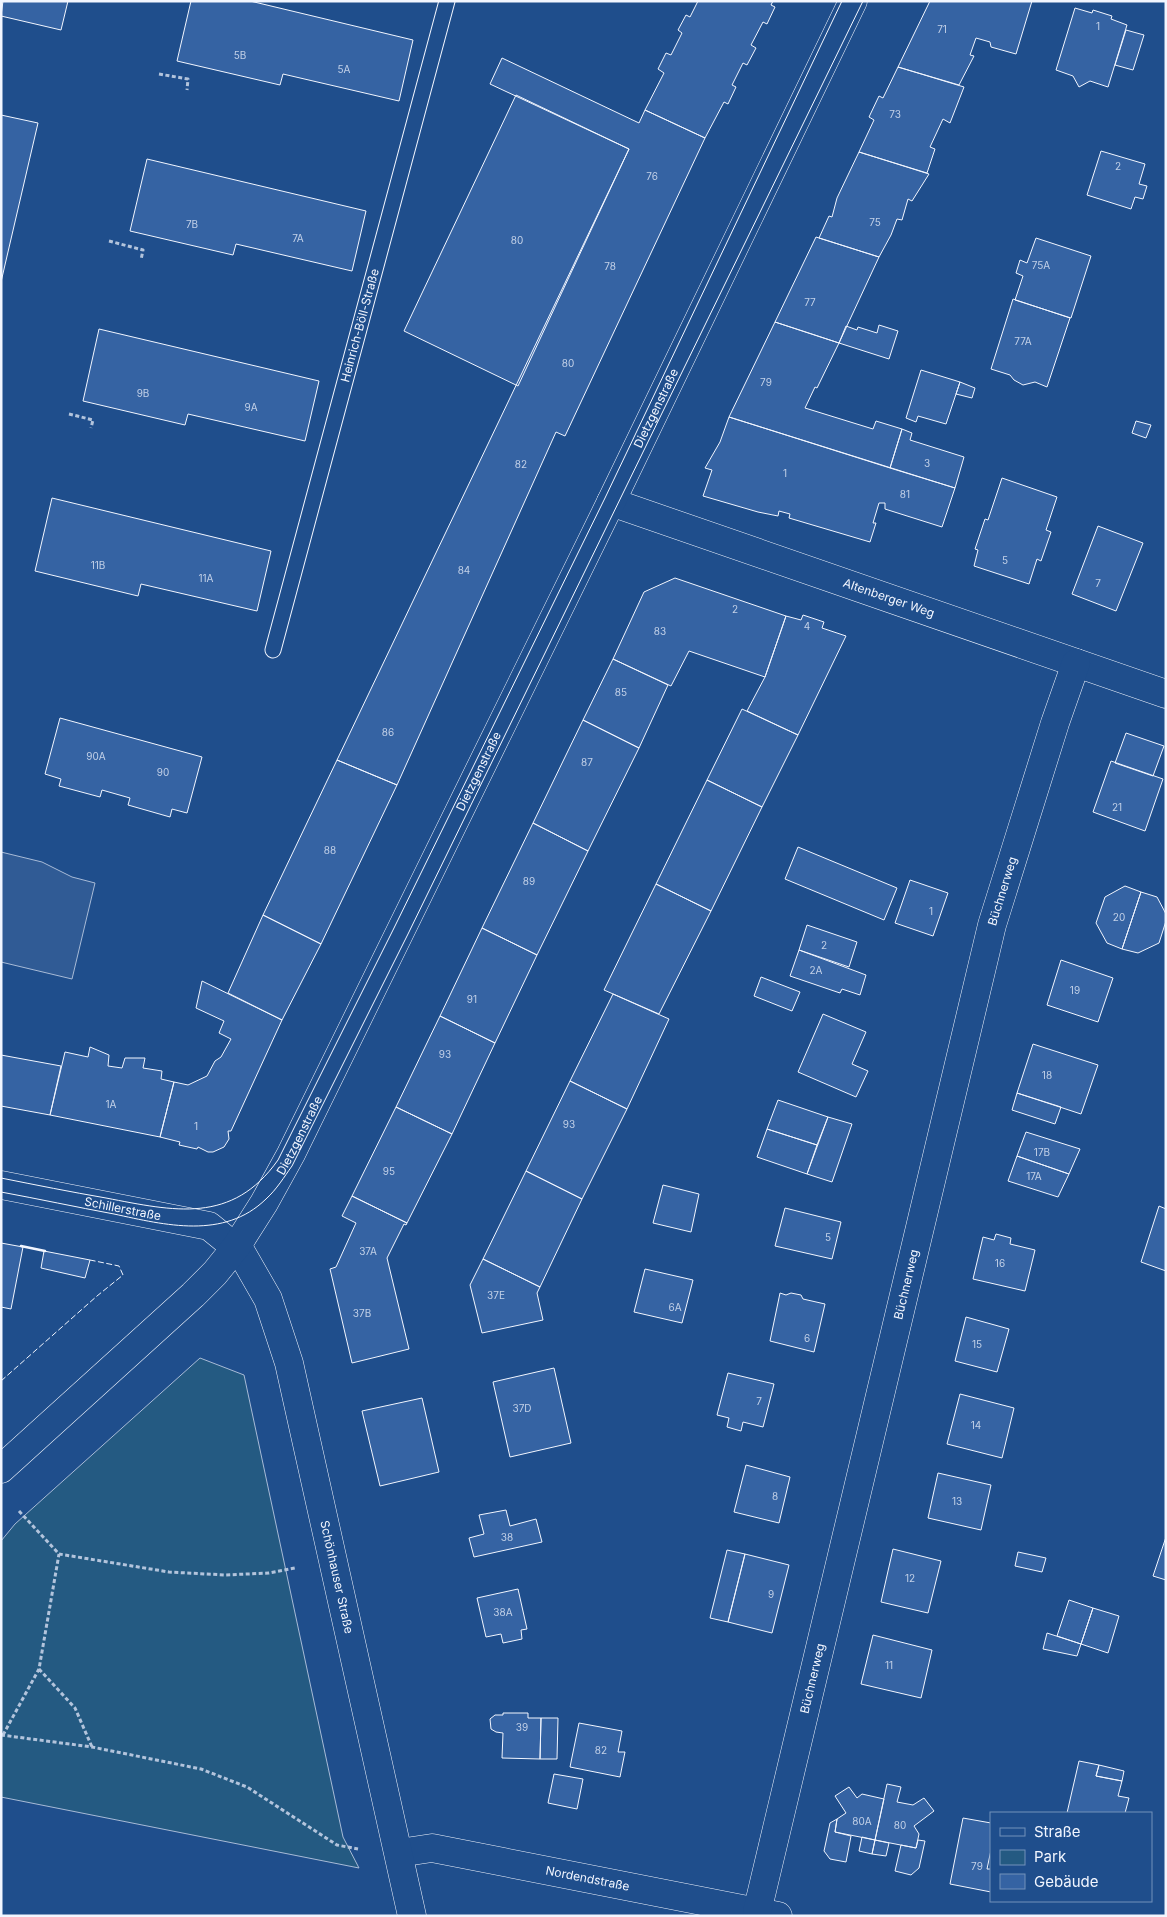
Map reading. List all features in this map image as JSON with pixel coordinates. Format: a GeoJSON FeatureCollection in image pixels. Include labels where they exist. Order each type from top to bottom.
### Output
{"type":"FeatureCollection","features":[{"type":"Feature","properties":{"kind":"street","name":"Dietzgenstraße"},"geometry":{"type":"LineString","coordinates":[[1,1469],[215,1273],[236,1247],[264,1203],[291,1154],[611,502],[853,1]]}},
{"type":"Feature","properties":{"kind":"street","name":"Altenberger Weg"},"geometry":{"type":"LineString","coordinates":[[611,502],[1166,694]]}},
{"type":"Feature","properties":{"kind":"street","name":"Büchnerweg"},"geometry":{"type":"LineString","coordinates":[[768,1914],[992,924],[1076,663]]}},
{"type":"Feature","properties":{"kind":"street","name":"Schillerstraße"},"geometry":{"type":"LineString","coordinates":[[1,1186],[209,1226],[236,1247]]}},
{"type":"Feature","properties":{"kind":"street","name":"Schönhauser Straße"},"geometry":{"type":"LineString","coordinates":[[236,1247],[242,1252],[268,1299],[289,1363],[412,1916]]}},
{"type":"Feature","properties":{"kind":"street","name":"Nordendstraße"},"geometry":{"type":"LineString","coordinates":[[399,1854],[432,1848],[768,1914]]}},
{"type":"Feature","properties":{"kind":"lane","name":"Heinrich-Böll-Straße"},"geometry":{"type":"LineString","coordinates":[[272,650],[447,1]]}},
{"type":"Feature","properties":{"kind":"path"},"geometry":{"type":"LineString","coordinates":[[159,74],[188,79],[187,90]]}},
{"type":"Feature","properties":{"kind":"path"},"geometry":{"type":"LineString","coordinates":[[109,241],[143,250],[140,260]]}},
{"type":"Feature","properties":{"kind":"path"},"geometry":{"type":"LineString","coordinates":[[68,414],[93,420],[91,428]]}},
{"type":"Feature","properties":{"kind":"path"},"geometry":{"type":"LineString","coordinates":[[18,1510],[59,1554],[169,1572],[242,1574],[268,1573],[295,1568]]}},
{"type":"Feature","properties":{"kind":"path"},"geometry":{"type":"LineString","coordinates":[[59,1554],[39,1670],[2,1735],[92,1747],[202,1770],[247,1787],[337,1845],[358,1850]]}},
{"type":"Feature","properties":{"kind":"path"},"geometry":{"type":"LineString","coordinates":[[39,1670],[75,1708],[92,1747]]}},
{"type":"Feature","properties":{"kind":"green space"},"geometry":{"type":"Polygon","coordinates":[[[200,1358],[244,1375],[343,1837],[359,1868],[1,1797],[1,1541],[15,1524],[200,1358]]]}},
{"type":"Feature","properties":{"kind":"shaded area"},"geometry":{"type":"Polygon","coordinates":[[[1,852],[42,862],[72,877],[95,883],[72,979],[1,962],[1,852]]]}},
{"type":"Feature","properties":{"kind":"building"},"geometry":{"type":"Polygon","coordinates":[[[3,1],[68,1],[61,30],[1,16],[3,1]]]}},
{"type":"Feature","properties":{"kind":"building"},"geometry":{"type":"Polygon","coordinates":[[[191,1],[250,1],[413,40],[399,101],[283,74],[280,85],[177,61],[191,1]]]}},
{"type":"Feature","properties":{"kind":"building"},"geometry":{"type":"Polygon","coordinates":[[[698,1],[773,1],[771,5],[775,7],[767,24],[763,22],[751,45],[756,48],[747,65],[743,63],[732,85],[736,87],[728,104],[724,102],[705,138],[645,110],[664,73],[658,69],[666,53],[671,55],[682,33],[678,30],[686,15],[690,17],[698,1]]]}},
{"type":"Feature","properties":{"kind":"building"},"geometry":{"type":"Polygon","coordinates":[[[930,1],[1032,1],[1016,54],[991,47],[990,42],[976,38],[970,55],[974,56],[959,85],[898,67],[930,1]]]}},
{"type":"Feature","properties":{"kind":"building"},"geometry":{"type":"Polygon","coordinates":[[[1075,8],[1092,13],[1093,10],[1112,16],[1111,19],[1127,25],[1108,87],[1090,81],[1079,87],[1073,76],[1056,70],[1075,8]]]}},
{"type":"Feature","properties":{"kind":"building"},"geometry":{"type":"Polygon","coordinates":[[[1126,30],[1144,35],[1133,70],[1115,65],[1126,30]]]}},
{"type":"Feature","properties":{"kind":"building"},"geometry":{"type":"Polygon","coordinates":[[[502,58],[639,123],[645,110],[705,138],[565,436],[556,432],[397,785],[337,760],[629,149],[490,84],[502,58]]]}},
{"type":"Feature","properties":{"kind":"building"},"geometry":{"type":"Polygon","coordinates":[[[898,67],[964,87],[950,123],[943,119],[930,147],[935,149],[927,173],[859,152],[874,120],[869,117],[879,96],[883,98],[898,67]]]}},
{"type":"Feature","properties":{"kind":"building"},"geometry":{"type":"Polygon","coordinates":[[[516,95],[629,149],[518,386],[404,331],[516,95]]]}},
{"type":"Feature","properties":{"kind":"building"},"geometry":{"type":"Polygon","coordinates":[[[1,115],[38,123],[1,282],[1,115]]]}},
{"type":"Feature","properties":{"kind":"building"},"geometry":{"type":"Polygon","coordinates":[[[1101,151],[1145,164],[1139,184],[1147,186],[1143,199],[1135,197],[1131,209],[1087,195],[1101,151]]]}},
{"type":"Feature","properties":{"kind":"building"},"geometry":{"type":"Polygon","coordinates":[[[859,152],[929,174],[912,201],[908,199],[902,220],[897,219],[879,257],[819,238],[829,216],[832,217],[837,198],[859,152]]]}},
{"type":"Feature","properties":{"kind":"building"},"geometry":{"type":"Polygon","coordinates":[[[147,159],[366,211],[352,271],[236,244],[233,255],[130,231],[147,159]]]}},
{"type":"Feature","properties":{"kind":"building"},"geometry":{"type":"Polygon","coordinates":[[[816,237],[879,257],[839,343],[775,322],[816,237]]]}},
{"type":"Feature","properties":{"kind":"building"},"geometry":{"type":"Polygon","coordinates":[[[1036,238],[1091,256],[1071,318],[1015,300],[1023,276],[1016,273],[1020,260],[1027,263],[1036,238]]]}},
{"type":"Feature","properties":{"kind":"building"},"geometry":{"type":"Polygon","coordinates":[[[1013,299],[1070,318],[1047,387],[1035,382],[1023,385],[1014,380],[1010,375],[991,369],[1013,299]]]}},
{"type":"Feature","properties":{"kind":"building"},"geometry":{"type":"Polygon","coordinates":[[[775,322],[839,343],[805,408],[873,429],[876,421],[902,429],[890,468],[729,417],[775,322]]]}},
{"type":"Feature","properties":{"kind":"building"},"geometry":{"type":"Polygon","coordinates":[[[879,325],[898,331],[889,359],[839,343],[846,326],[857,330],[858,327],[877,333],[879,325]]]}},
{"type":"Feature","properties":{"kind":"building"},"geometry":{"type":"Polygon","coordinates":[[[99,329],[319,381],[305,441],[188,414],[185,425],[83,401],[99,329]]]}},
{"type":"Feature","properties":{"kind":"building"},"geometry":{"type":"Polygon","coordinates":[[[921,370],[960,382],[946,424],[918,416],[916,422],[906,418],[921,370]]]}},
{"type":"Feature","properties":{"kind":"building"},"geometry":{"type":"Polygon","coordinates":[[[960,382],[975,388],[972,398],[956,394],[960,382]]]}},
{"type":"Feature","properties":{"kind":"building"},"geometry":{"type":"Polygon","coordinates":[[[729,417],[955,488],[942,527],[885,509],[885,503],[879,503],[873,523],[876,523],[870,542],[789,518],[790,514],[779,511],[778,516],[758,512],[703,496],[712,470],[705,468],[720,442],[729,417]]]}},
{"type":"Feature","properties":{"kind":"building"},"geometry":{"type":"Polygon","coordinates":[[[1136,421],[1151,425],[1146,438],[1132,433],[1136,421]]]}},
{"type":"Feature","properties":{"kind":"building"},"geometry":{"type":"Polygon","coordinates":[[[902,429],[912,433],[910,440],[964,457],[955,488],[890,468],[902,429]]]}},
{"type":"Feature","properties":{"kind":"building"},"geometry":{"type":"Polygon","coordinates":[[[1002,478],[1057,497],[1046,530],[1051,532],[1041,561],[1037,559],[1029,584],[974,566],[978,550],[975,549],[985,519],[988,520],[1002,478]]]}},
{"type":"Feature","properties":{"kind":"building"},"geometry":{"type":"Polygon","coordinates":[[[52,498],[271,551],[257,611],[141,584],[138,596],[35,571],[52,498]]]}},
{"type":"Feature","properties":{"kind":"building"},"geometry":{"type":"Polygon","coordinates":[[[1098,526],[1143,543],[1116,611],[1072,594],[1098,526]]]}},
{"type":"Feature","properties":{"kind":"building"},"geometry":{"type":"Polygon","coordinates":[[[675,578],[786,616],[765,677],[689,651],[671,686],[613,659],[644,592],[675,578]]]}},
{"type":"Feature","properties":{"kind":"building"},"geometry":{"type":"Polygon","coordinates":[[[803,615],[824,622],[822,628],[846,636],[798,735],[747,711],[765,677],[786,616],[801,620],[803,615]]]}},
{"type":"Feature","properties":{"kind":"building"},"geometry":{"type":"Polygon","coordinates":[[[613,659],[668,685],[639,748],[583,720],[613,659]]]}},
{"type":"Feature","properties":{"kind":"building"},"geometry":{"type":"Polygon","coordinates":[[[742,709],[798,735],[762,807],[707,780],[742,709]]]}},
{"type":"Feature","properties":{"kind":"building"},"geometry":{"type":"Polygon","coordinates":[[[60,718],[202,757],[187,813],[172,809],[170,817],[128,805],[130,798],[102,790],[100,797],[59,786],[61,779],[45,774],[60,718]]]}},
{"type":"Feature","properties":{"kind":"building"},"geometry":{"type":"Polygon","coordinates":[[[583,720],[639,748],[588,851],[533,823],[583,720]]]}},
{"type":"Feature","properties":{"kind":"building"},"geometry":{"type":"Polygon","coordinates":[[[1126,733],[1164,746],[1153,776],[1115,763],[1126,733]]]}},
{"type":"Feature","properties":{"kind":"building"},"geometry":{"type":"Polygon","coordinates":[[[337,760],[397,785],[321,944],[263,915],[337,760]]]}},
{"type":"Feature","properties":{"kind":"building"},"geometry":{"type":"Polygon","coordinates":[[[1111,761],[1163,779],[1145,831],[1093,812],[1111,761]]]}},
{"type":"Feature","properties":{"kind":"building"},"geometry":{"type":"Polygon","coordinates":[[[707,780],[762,807],[711,911],[656,884],[707,780]]]}},
{"type":"Feature","properties":{"kind":"building"},"geometry":{"type":"Polygon","coordinates":[[[533,823],[588,851],[537,955],[482,928],[533,823]]]}},
{"type":"Feature","properties":{"kind":"building"},"geometry":{"type":"Polygon","coordinates":[[[798,847],[897,888],[884,920],[785,879],[798,847]]]}},
{"type":"Feature","properties":{"kind":"building"},"geometry":{"type":"Polygon","coordinates":[[[910,880],[948,893],[933,936],[895,923],[910,880]]]}},
{"type":"Feature","properties":{"kind":"building"},"geometry":{"type":"Polygon","coordinates":[[[656,884],[711,911],[659,1014],[604,990],[656,884]]]}},
{"type":"Feature","properties":{"kind":"building"},"geometry":{"type":"Polygon","coordinates":[[[1125,886],[1141,892],[1122,949],[1107,943],[1096,923],[1105,897],[1125,886]]]}},
{"type":"Feature","properties":{"kind":"building"},"geometry":{"type":"Polygon","coordinates":[[[1141,892],[1157,897],[1166,914],[1166,921],[1159,943],[1138,953],[1122,949],[1141,892]]]}},
{"type":"Feature","properties":{"kind":"building"},"geometry":{"type":"Polygon","coordinates":[[[263,915],[321,944],[282,1020],[228,993],[263,915]]]}},
{"type":"Feature","properties":{"kind":"building"},"geometry":{"type":"Polygon","coordinates":[[[807,925],[857,942],[849,967],[799,950],[807,925]]]}},
{"type":"Feature","properties":{"kind":"building"},"geometry":{"type":"Polygon","coordinates":[[[482,928],[537,955],[495,1043],[440,1016],[482,928]]]}},
{"type":"Feature","properties":{"kind":"building"},"geometry":{"type":"Polygon","coordinates":[[[799,950],[866,975],[860,995],[842,989],[840,993],[790,976],[799,950]]]}},
{"type":"Feature","properties":{"kind":"building"},"geometry":{"type":"Polygon","coordinates":[[[1061,960],[1113,978],[1098,1022],[1047,1005],[1061,960]]]}},
{"type":"Feature","properties":{"kind":"building"},"geometry":{"type":"Polygon","coordinates":[[[761,977],[800,992],[792,1011],[754,996],[761,977]]]}},
{"type":"Feature","properties":{"kind":"building"},"geometry":{"type":"Polygon","coordinates":[[[202,981],[282,1020],[231,1131],[228,1131],[229,1139],[224,1147],[213,1152],[208,1152],[198,1147],[197,1149],[179,1145],[180,1142],[160,1137],[174,1082],[188,1085],[207,1076],[231,1039],[219,1033],[224,1021],[196,1008],[202,981]]]}},
{"type":"Feature","properties":{"kind":"building"},"geometry":{"type":"Polygon","coordinates":[[[613,994],[669,1019],[627,1109],[570,1081],[613,994]]]}},
{"type":"Feature","properties":{"kind":"building"},"geometry":{"type":"Polygon","coordinates":[[[823,1014],[866,1032],[852,1064],[868,1071],[856,1097],[798,1072],[823,1014]]]}},
{"type":"Feature","properties":{"kind":"building"},"geometry":{"type":"Polygon","coordinates":[[[440,1016],[495,1043],[452,1134],[396,1107],[440,1016]]]}},
{"type":"Feature","properties":{"kind":"building"},"geometry":{"type":"Polygon","coordinates":[[[1033,1044],[1098,1065],[1081,1114],[1017,1093],[1033,1044]]]}},
{"type":"Feature","properties":{"kind":"building"},"geometry":{"type":"Polygon","coordinates":[[[90,1047],[109,1055],[108,1066],[122,1068],[125,1058],[145,1058],[143,1068],[162,1071],[161,1079],[174,1082],[160,1137],[50,1115],[65,1052],[88,1057],[90,1047]]]}},
{"type":"Feature","properties":{"kind":"building"},"geometry":{"type":"Polygon","coordinates":[[[1,1055],[61,1066],[50,1115],[1,1106],[1,1055]]]}},
{"type":"Feature","properties":{"kind":"building"},"geometry":{"type":"Polygon","coordinates":[[[570,1081],[627,1109],[582,1199],[526,1171],[570,1081]]]}},
{"type":"Feature","properties":{"kind":"building"},"geometry":{"type":"Polygon","coordinates":[[[1017,1093],[1061,1107],[1055,1124],[1012,1110],[1017,1093]]]}},
{"type":"Feature","properties":{"kind":"building"},"geometry":{"type":"Polygon","coordinates":[[[778,1100],[828,1117],[817,1145],[767,1129],[778,1100]]]}},
{"type":"Feature","properties":{"kind":"building"},"geometry":{"type":"Polygon","coordinates":[[[396,1107],[452,1134],[407,1223],[352,1196],[396,1107]]]}},
{"type":"Feature","properties":{"kind":"building"},"geometry":{"type":"Polygon","coordinates":[[[828,1117],[852,1124],[832,1182],[807,1174],[828,1117]]]}},
{"type":"Feature","properties":{"kind":"building"},"geometry":{"type":"Polygon","coordinates":[[[767,1129],[817,1145],[807,1174],[757,1157],[767,1129]]]}},
{"type":"Feature","properties":{"kind":"building"},"geometry":{"type":"Polygon","coordinates":[[[1026,1132],[1080,1149],[1069,1174],[1017,1156],[1026,1132]]]}},
{"type":"Feature","properties":{"kind":"building"},"geometry":{"type":"Polygon","coordinates":[[[1017,1156],[1069,1174],[1058,1197],[1008,1181],[1017,1156]]]}},
{"type":"Feature","properties":{"kind":"building"},"geometry":{"type":"Polygon","coordinates":[[[526,1171],[582,1199],[540,1287],[483,1259],[526,1171]]]}},
{"type":"Feature","properties":{"kind":"building"},"geometry":{"type":"Polygon","coordinates":[[[663,1185],[699,1194],[691,1232],[653,1223],[663,1185]]]}},
{"type":"Feature","properties":{"kind":"building"},"geometry":{"type":"Polygon","coordinates":[[[352,1196],[407,1223],[406,1225],[404,1224],[387,1258],[409,1349],[352,1363],[330,1269],[336,1267],[356,1223],[342,1216],[352,1196]]]}},
{"type":"Feature","properties":{"kind":"building"},"geometry":{"type":"Polygon","coordinates":[[[1159,1206],[1166,1209],[1166,1271],[1141,1262],[1159,1206]]]}},
{"type":"Feature","properties":{"kind":"building"},"geometry":{"type":"Polygon","coordinates":[[[785,1208],[841,1222],[832,1259],[775,1246],[785,1208]]]}},
{"type":"Feature","properties":{"kind":"building"},"geometry":{"type":"Polygon","coordinates":[[[996,1234],[1011,1238],[1010,1244],[1035,1250],[1025,1291],[973,1279],[983,1237],[994,1240],[996,1234]]]}},
{"type":"Feature","properties":{"kind":"building"},"geometry":{"type":"Polygon","coordinates":[[[1,1243],[23,1247],[11,1309],[1,1307],[1,1243]]]}},
{"type":"Feature","properties":{"kind":"building"},"geometry":{"type":"Polygon","coordinates":[[[44,1251],[90,1260],[85,1278],[41,1268],[44,1251]]]}},
{"type":"Feature","properties":{"kind":"building"},"geometry":{"type":"Polygon","coordinates":[[[483,1259],[540,1287],[537,1293],[543,1320],[482,1333],[470,1285],[483,1259]]]}},
{"type":"Feature","properties":{"kind":"building"},"geometry":{"type":"Polygon","coordinates":[[[645,1269],[693,1280],[682,1323],[634,1312],[645,1269]]]}},
{"type":"Feature","properties":{"kind":"building"},"geometry":{"type":"Polygon","coordinates":[[[780,1293],[801,1295],[803,1299],[825,1304],[814,1352],[770,1341],[780,1293]]]}},
{"type":"Feature","properties":{"kind":"building"},"geometry":{"type":"Polygon","coordinates":[[[966,1317],[1009,1329],[997,1372],[955,1361],[966,1317]]]}},
{"type":"Feature","properties":{"kind":"building"},"geometry":{"type":"Polygon","coordinates":[[[554,1368],[571,1443],[510,1457],[493,1382],[554,1368]]]}},
{"type":"Feature","properties":{"kind":"building"},"geometry":{"type":"Polygon","coordinates":[[[728,1373],[774,1384],[763,1427],[743,1422],[741,1431],[727,1427],[729,1418],[717,1415],[728,1373]]]}},
{"type":"Feature","properties":{"kind":"building"},"geometry":{"type":"Polygon","coordinates":[[[960,1394],[1014,1408],[1002,1458],[947,1444],[960,1394]]]}},
{"type":"Feature","properties":{"kind":"building"},"geometry":{"type":"Polygon","coordinates":[[[422,1398],[439,1472],[380,1486],[362,1411],[422,1398]]]}},
{"type":"Feature","properties":{"kind":"building"},"geometry":{"type":"Polygon","coordinates":[[[746,1465],[790,1477],[779,1523],[734,1512],[746,1465]]]}},
{"type":"Feature","properties":{"kind":"building"},"geometry":{"type":"Polygon","coordinates":[[[938,1473],[991,1485],[981,1530],[928,1518],[938,1473]]]}},
{"type":"Feature","properties":{"kind":"building"},"geometry":{"type":"Polygon","coordinates":[[[506,1510],[510,1526],[536,1519],[542,1542],[474,1557],[469,1538],[484,1534],[479,1515],[506,1510]]]}},
{"type":"Feature","properties":{"kind":"building"},"geometry":{"type":"Polygon","coordinates":[[[1166,1537],[1166,1580],[1153,1576],[1166,1537]]]}},
{"type":"Feature","properties":{"kind":"building"},"geometry":{"type":"Polygon","coordinates":[[[893,1549],[941,1561],[928,1613],[881,1602],[893,1549]]]}},
{"type":"Feature","properties":{"kind":"building"},"geometry":{"type":"Polygon","coordinates":[[[727,1550],[745,1554],[728,1622],[710,1618],[727,1550]]]}},
{"type":"Feature","properties":{"kind":"building"},"geometry":{"type":"Polygon","coordinates":[[[1018,1552],[1046,1558],[1042,1572],[1015,1566],[1018,1552]]]}},
{"type":"Feature","properties":{"kind":"building"},"geometry":{"type":"Polygon","coordinates":[[[745,1554],[789,1565],[772,1633],[728,1622],[745,1554]]]}},
{"type":"Feature","properties":{"kind":"building"},"geometry":{"type":"Polygon","coordinates":[[[518,1589],[527,1629],[521,1630],[522,1639],[503,1643],[501,1634],[486,1637],[477,1598],[518,1589]]]}},
{"type":"Feature","properties":{"kind":"building"},"geometry":{"type":"Polygon","coordinates":[[[1069,1600],[1093,1608],[1081,1644],[1057,1636],[1069,1600]]]}},
{"type":"Feature","properties":{"kind":"building"},"geometry":{"type":"Polygon","coordinates":[[[1093,1608],[1119,1616],[1108,1653],[1081,1644],[1093,1608]]]}},
{"type":"Feature","properties":{"kind":"building"},"geometry":{"type":"Polygon","coordinates":[[[1047,1633],[1081,1644],[1077,1656],[1043,1649],[1047,1633]]]}},
{"type":"Feature","properties":{"kind":"building"},"geometry":{"type":"Polygon","coordinates":[[[873,1635],[932,1650],[921,1698],[861,1684],[873,1635]]]}},
{"type":"Feature","properties":{"kind":"building"},"geometry":{"type":"Polygon","coordinates":[[[503,1713],[528,1713],[528,1718],[541,1718],[540,1759],[502,1758],[503,1733],[491,1729],[490,1719],[495,1715],[503,1715],[503,1713]]]}},
{"type":"Feature","properties":{"kind":"building"},"geometry":{"type":"Polygon","coordinates":[[[541,1718],[558,1718],[557,1759],[540,1759],[541,1718]]]}},
{"type":"Feature","properties":{"kind":"building"},"geometry":{"type":"Polygon","coordinates":[[[579,1723],[622,1731],[618,1752],[625,1752],[620,1777],[570,1767],[579,1723]]]}},
{"type":"Feature","properties":{"kind":"building"},"geometry":{"type":"Polygon","coordinates":[[[1079,1761],[1099,1765],[1096,1776],[1122,1781],[1118,1796],[1129,1798],[1125,1812],[1067,1812],[1079,1761]]]}},
{"type":"Feature","properties":{"kind":"building"},"geometry":{"type":"Polygon","coordinates":[[[1099,1765],[1124,1771],[1122,1781],[1096,1776],[1099,1765]]]}},
{"type":"Feature","properties":{"kind":"building"},"geometry":{"type":"Polygon","coordinates":[[[554,1774],[583,1779],[577,1809],[548,1803],[554,1774]]]}},
{"type":"Feature","properties":{"kind":"building"},"geometry":{"type":"Polygon","coordinates":[[[887,1784],[901,1787],[897,1802],[913,1805],[924,1798],[934,1811],[914,1826],[919,1834],[916,1848],[875,1840],[887,1784]]]}},
{"type":"Feature","properties":{"kind":"building"},"geometry":{"type":"Polygon","coordinates":[[[849,1787],[857,1798],[862,1794],[884,1799],[875,1840],[835,1832],[837,1819],[846,1813],[835,1796],[849,1787]]]}},
{"type":"Feature","properties":{"kind":"building"},"geometry":{"type":"Polygon","coordinates":[[[963,1818],[990,1823],[990,1855],[987,1869],[990,1869],[990,1892],[950,1884],[963,1818]]]}},
{"type":"Feature","properties":{"kind":"building"},"geometry":{"type":"Polygon","coordinates":[[[837,1819],[835,1832],[851,1836],[846,1862],[830,1859],[824,1851],[830,1823],[837,1819]]]}},
{"type":"Feature","properties":{"kind":"building"},"geometry":{"type":"Polygon","coordinates":[[[862,1837],[875,1840],[872,1854],[859,1851],[862,1837]]]}},
{"type":"Feature","properties":{"kind":"building"},"geometry":{"type":"Polygon","coordinates":[[[875,1840],[889,1843],[886,1856],[872,1854],[875,1840]]]}},
{"type":"Feature","properties":{"kind":"building"},"geometry":{"type":"Polygon","coordinates":[[[918,1840],[925,1841],[919,1868],[911,1875],[895,1871],[901,1845],[916,1848],[918,1840]]]}},
{"type":"Feature","properties":{"kind":"tram line"},"geometry":{"type":"LineString","coordinates":[[1,1178],[155,1207],[200,1208],[221,1204],[241,1195],[260,1181],[278,1160],[605,498],[842,1]]}},
{"type":"Feature","properties":{"kind":"tram line"},"geometry":{"type":"LineString","coordinates":[[1,1192],[153,1222],[193,1226],[213,1225],[232,1220],[250,1212],[266,1199],[280,1183],[292,1166],[408,934],[863,1]]}},
{"type":"Feature","properties":{"kind":"fence"},"geometry":{"type":"LineString","coordinates":[[1,1381],[123,1275],[119,1266],[90,1260]]}},
{"type":"Feature","properties":{"kind":"wall"},"geometry":{"type":"LineString","coordinates":[[21,1246],[45,1251]]}}]}
